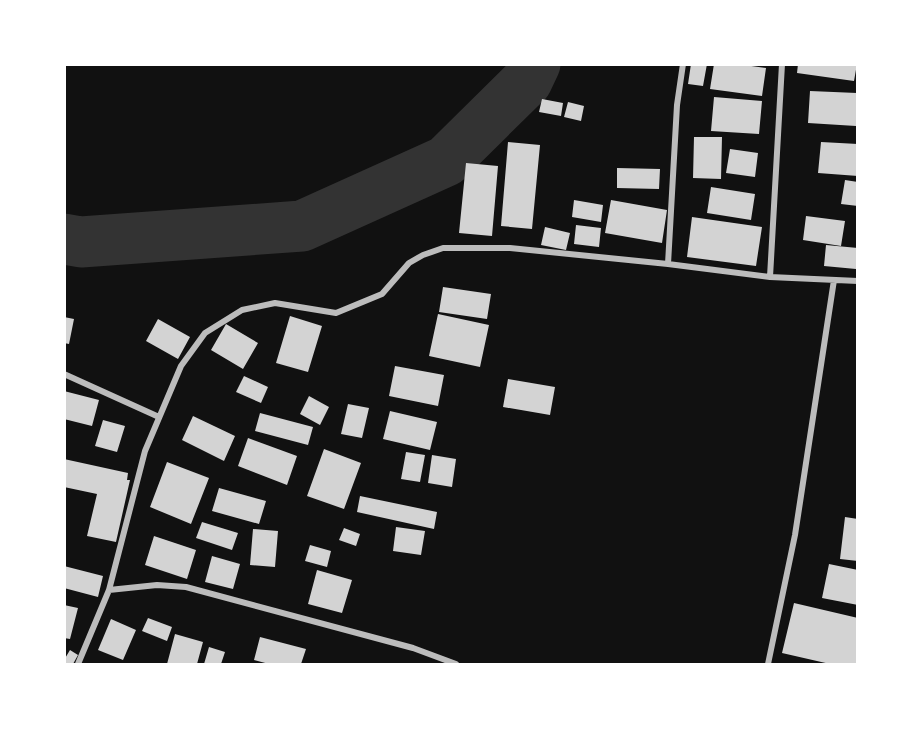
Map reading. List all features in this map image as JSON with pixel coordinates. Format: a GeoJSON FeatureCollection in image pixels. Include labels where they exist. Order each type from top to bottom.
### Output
{"type":"FeatureCollection","features":[{"type":"Feature","properties":{"kind":"street"},"geometry":{"type":"LineString","coordinates":[[668,264],[677,105],[683,64]]}},
{"type":"Feature","properties":{"kind":"street"},"geometry":{"type":"LineString","coordinates":[[770,277],[782,64]]}},
{"type":"Feature","properties":{"kind":"street"},"geometry":{"type":"LineString","coordinates":[[78,664],[109,590],[145,451],[181,366],[205,333],[242,310],[275,303],[336,313],[382,294],[410,263],[423,255],[443,248],[510,248],[770,277],[858,281]]}},
{"type":"Feature","properties":{"kind":"street"},"geometry":{"type":"LineString","coordinates":[[768,664],[795,535],[834,280]]}},
{"type":"Feature","properties":{"kind":"street"},"geometry":{"type":"LineString","coordinates":[[64,374],[159,417]]}},
{"type":"Feature","properties":{"kind":"street"},"geometry":{"type":"LineString","coordinates":[[109,590],[157,585],[186,587],[413,648],[456,664]]}},
{"type":"Feature","properties":{"kind":"building"},"geometry":{"type":"Polygon","coordinates":[[[691,64],[707,64],[703,86],[688,84],[691,64]]]}},
{"type":"Feature","properties":{"kind":"building"},"geometry":{"type":"Polygon","coordinates":[[[714,64],[766,68],[762,96],[710,89],[714,64]]]}},
{"type":"Feature","properties":{"kind":"building"},"geometry":{"type":"Polygon","coordinates":[[[798,64],[857,64],[854,81],[797,73],[798,64]]]}},
{"type":"Feature","properties":{"kind":"building"},"geometry":{"type":"Polygon","coordinates":[[[810,91],[857,93],[856,126],[808,123],[810,91]]]}},
{"type":"Feature","properties":{"kind":"building"},"geometry":{"type":"Polygon","coordinates":[[[714,97],[762,101],[759,134],[711,131],[714,97]]]}},
{"type":"Feature","properties":{"kind":"building"},"geometry":{"type":"Polygon","coordinates":[[[542,99],[563,103],[561,116],[539,112],[542,99]]]}},
{"type":"Feature","properties":{"kind":"building"},"geometry":{"type":"Polygon","coordinates":[[[568,102],[584,106],[581,121],[564,117],[568,102]]]}},
{"type":"Feature","properties":{"kind":"building"},"geometry":{"type":"Polygon","coordinates":[[[694,137],[722,137],[721,179],[693,178],[694,137]]]}},
{"type":"Feature","properties":{"kind":"building"},"geometry":{"type":"Polygon","coordinates":[[[508,142],[540,145],[532,229],[501,226],[508,142]]]}},
{"type":"Feature","properties":{"kind":"building"},"geometry":{"type":"Polygon","coordinates":[[[821,142],[858,144],[858,176],[818,173],[821,142]]]}},
{"type":"Feature","properties":{"kind":"building"},"geometry":{"type":"Polygon","coordinates":[[[730,149],[758,153],[755,177],[726,173],[730,149]]]}},
{"type":"Feature","properties":{"kind":"building"},"geometry":{"type":"Polygon","coordinates":[[[466,163],[498,166],[492,236],[459,233],[466,163]]]}},
{"type":"Feature","properties":{"kind":"building"},"geometry":{"type":"Polygon","coordinates":[[[617,168],[660,169],[659,189],[617,188],[617,168]]]}},
{"type":"Feature","properties":{"kind":"building"},"geometry":{"type":"Polygon","coordinates":[[[845,180],[858,182],[858,206],[841,204],[845,180]]]}},
{"type":"Feature","properties":{"kind":"building"},"geometry":{"type":"Polygon","coordinates":[[[711,187],[755,194],[751,220],[707,213],[711,187]]]}},
{"type":"Feature","properties":{"kind":"building"},"geometry":{"type":"Polygon","coordinates":[[[574,200],[603,205],[601,222],[572,217],[574,200]]]}},
{"type":"Feature","properties":{"kind":"building"},"geometry":{"type":"Polygon","coordinates":[[[611,200],[667,210],[662,243],[605,233],[611,200]]]}},
{"type":"Feature","properties":{"kind":"building"},"geometry":{"type":"Polygon","coordinates":[[[806,216],[845,221],[841,246],[803,240],[806,216]]]}},
{"type":"Feature","properties":{"kind":"building"},"geometry":{"type":"Polygon","coordinates":[[[692,217],[762,227],[756,266],[687,257],[692,217]]]}},
{"type":"Feature","properties":{"kind":"building"},"geometry":{"type":"Polygon","coordinates":[[[576,225],[601,228],[599,247],[574,244],[576,225]]]}},
{"type":"Feature","properties":{"kind":"building"},"geometry":{"type":"Polygon","coordinates":[[[545,227],[570,233],[566,250],[541,245],[545,227]]]}},
{"type":"Feature","properties":{"kind":"building"},"geometry":{"type":"Polygon","coordinates":[[[826,245],[858,248],[856,269],[824,266],[826,245]]]}},
{"type":"Feature","properties":{"kind":"building"},"geometry":{"type":"Polygon","coordinates":[[[443,287],[491,294],[487,319],[439,312],[443,287]]]}},
{"type":"Feature","properties":{"kind":"building"},"geometry":{"type":"Polygon","coordinates":[[[438,314],[489,325],[480,367],[429,356],[438,314]]]}},
{"type":"Feature","properties":{"kind":"building"},"geometry":{"type":"Polygon","coordinates":[[[290,316],[322,326],[308,372],[276,363],[290,316]]]}},
{"type":"Feature","properties":{"kind":"building"},"geometry":{"type":"Polygon","coordinates":[[[64,317],[74,319],[69,344],[64,343],[64,317]]]}},
{"type":"Feature","properties":{"kind":"building"},"geometry":{"type":"Polygon","coordinates":[[[158,319],[190,337],[178,359],[146,341],[158,319]]]}},
{"type":"Feature","properties":{"kind":"building"},"geometry":{"type":"Polygon","coordinates":[[[226,324],[258,343],[243,369],[211,350],[226,324]]]}},
{"type":"Feature","properties":{"kind":"building"},"geometry":{"type":"Polygon","coordinates":[[[395,366],[444,375],[438,406],[389,396],[395,366]]]}},
{"type":"Feature","properties":{"kind":"building"},"geometry":{"type":"Polygon","coordinates":[[[244,376],[268,387],[261,403],[236,392],[244,376]]]}},
{"type":"Feature","properties":{"kind":"building"},"geometry":{"type":"Polygon","coordinates":[[[508,379],[555,387],[550,415],[503,407],[508,379]]]}},
{"type":"Feature","properties":{"kind":"building"},"geometry":{"type":"Polygon","coordinates":[[[64,391],[99,400],[92,426],[64,419],[64,391]]]}},
{"type":"Feature","properties":{"kind":"building"},"geometry":{"type":"Polygon","coordinates":[[[309,396],[329,407],[320,425],[300,414],[309,396]]]}},
{"type":"Feature","properties":{"kind":"building"},"geometry":{"type":"Polygon","coordinates":[[[348,404],[369,408],[362,438],[341,434],[348,404]]]}},
{"type":"Feature","properties":{"kind":"building"},"geometry":{"type":"Polygon","coordinates":[[[390,411],[437,422],[430,450],[383,439],[390,411]]]}},
{"type":"Feature","properties":{"kind":"building"},"geometry":{"type":"Polygon","coordinates":[[[260,413],[313,427],[308,445],[255,431],[260,413]]]}},
{"type":"Feature","properties":{"kind":"building"},"geometry":{"type":"Polygon","coordinates":[[[193,416],[235,436],[224,461],[182,440],[193,416]]]}},
{"type":"Feature","properties":{"kind":"building"},"geometry":{"type":"Polygon","coordinates":[[[103,420],[125,426],[117,452],[95,446],[103,420]]]}},
{"type":"Feature","properties":{"kind":"building"},"geometry":{"type":"Polygon","coordinates":[[[248,438],[297,456],[287,485],[238,466],[248,438]]]}},
{"type":"Feature","properties":{"kind":"building"},"geometry":{"type":"Polygon","coordinates":[[[324,449],[361,463],[344,509],[307,496],[324,449]]]}},
{"type":"Feature","properties":{"kind":"building"},"geometry":{"type":"Polygon","coordinates":[[[406,452],[425,455],[420,482],[401,479],[406,452]]]}},
{"type":"Feature","properties":{"kind":"building"},"geometry":{"type":"Polygon","coordinates":[[[432,455],[456,459],[452,487],[428,483],[432,455]]]}},
{"type":"Feature","properties":{"kind":"building"},"geometry":{"type":"Polygon","coordinates":[[[64,459],[128,473],[127,480],[130,480],[116,542],[87,536],[97,494],[64,487],[64,459]]]}},
{"type":"Feature","properties":{"kind":"building"},"geometry":{"type":"Polygon","coordinates":[[[167,462],[209,478],[191,524],[150,507],[167,462]]]}},
{"type":"Feature","properties":{"kind":"building"},"geometry":{"type":"Polygon","coordinates":[[[219,488],[266,501],[259,524],[212,511],[219,488]]]}},
{"type":"Feature","properties":{"kind":"building"},"geometry":{"type":"Polygon","coordinates":[[[360,496],[437,512],[434,529],[357,512],[360,496]]]}},
{"type":"Feature","properties":{"kind":"building"},"geometry":{"type":"Polygon","coordinates":[[[845,517],[858,519],[858,561],[840,559],[845,517]]]}},
{"type":"Feature","properties":{"kind":"building"},"geometry":{"type":"Polygon","coordinates":[[[202,522],[238,533],[232,550],[196,538],[202,522]]]}},
{"type":"Feature","properties":{"kind":"building"},"geometry":{"type":"Polygon","coordinates":[[[396,527],[425,531],[421,555],[393,551],[396,527]]]}},
{"type":"Feature","properties":{"kind":"building"},"geometry":{"type":"Polygon","coordinates":[[[344,528],[360,534],[356,546],[339,540],[344,528]]]}},
{"type":"Feature","properties":{"kind":"building"},"geometry":{"type":"Polygon","coordinates":[[[253,529],[278,531],[275,567],[250,565],[253,529]]]}},
{"type":"Feature","properties":{"kind":"building"},"geometry":{"type":"Polygon","coordinates":[[[154,536],[196,550],[187,579],[145,565],[154,536]]]}},
{"type":"Feature","properties":{"kind":"building"},"geometry":{"type":"Polygon","coordinates":[[[310,545],[331,551],[327,567],[305,561],[310,545]]]}},
{"type":"Feature","properties":{"kind":"building"},"geometry":{"type":"Polygon","coordinates":[[[212,556],[240,564],[233,589],[205,582],[212,556]]]}},
{"type":"Feature","properties":{"kind":"building"},"geometry":{"type":"Polygon","coordinates":[[[829,564],[858,570],[858,605],[822,598],[829,564]]]}},
{"type":"Feature","properties":{"kind":"building"},"geometry":{"type":"Polygon","coordinates":[[[64,566],[103,576],[98,597],[64,588],[64,566]]]}},
{"type":"Feature","properties":{"kind":"building"},"geometry":{"type":"Polygon","coordinates":[[[317,570],[352,580],[342,613],[308,604],[317,570]]]}},
{"type":"Feature","properties":{"kind":"building"},"geometry":{"type":"Polygon","coordinates":[[[794,603],[858,618],[858,664],[830,664],[782,653],[794,603]]]}},
{"type":"Feature","properties":{"kind":"building"},"geometry":{"type":"Polygon","coordinates":[[[64,605],[78,608],[70,639],[64,638],[64,605]]]}},
{"type":"Feature","properties":{"kind":"building"},"geometry":{"type":"Polygon","coordinates":[[[148,618],[172,627],[167,641],[142,631],[148,618]]]}},
{"type":"Feature","properties":{"kind":"building"},"geometry":{"type":"Polygon","coordinates":[[[111,619],[136,630],[123,660],[98,650],[111,619]]]}},
{"type":"Feature","properties":{"kind":"building"},"geometry":{"type":"Polygon","coordinates":[[[175,634],[203,642],[197,664],[167,664],[175,634]]]}},
{"type":"Feature","properties":{"kind":"building"},"geometry":{"type":"Polygon","coordinates":[[[260,637],[306,649],[301,664],[269,664],[254,660],[260,637]]]}},
{"type":"Feature","properties":{"kind":"building"},"geometry":{"type":"Polygon","coordinates":[[[209,647],[225,652],[221,664],[204,664],[209,647]]]}},
{"type":"Feature","properties":{"kind":"building"},"geometry":{"type":"Polygon","coordinates":[[[70,650],[78,655],[73,664],[64,664],[64,660],[70,650]]]}},
{"type":"Feature","properties":{"kind":"waterway"},"geometry":{"type":"LineString","coordinates":[[64,239],[81,242],[302,226],[446,161],[527,81],[535,64]]}}]}
